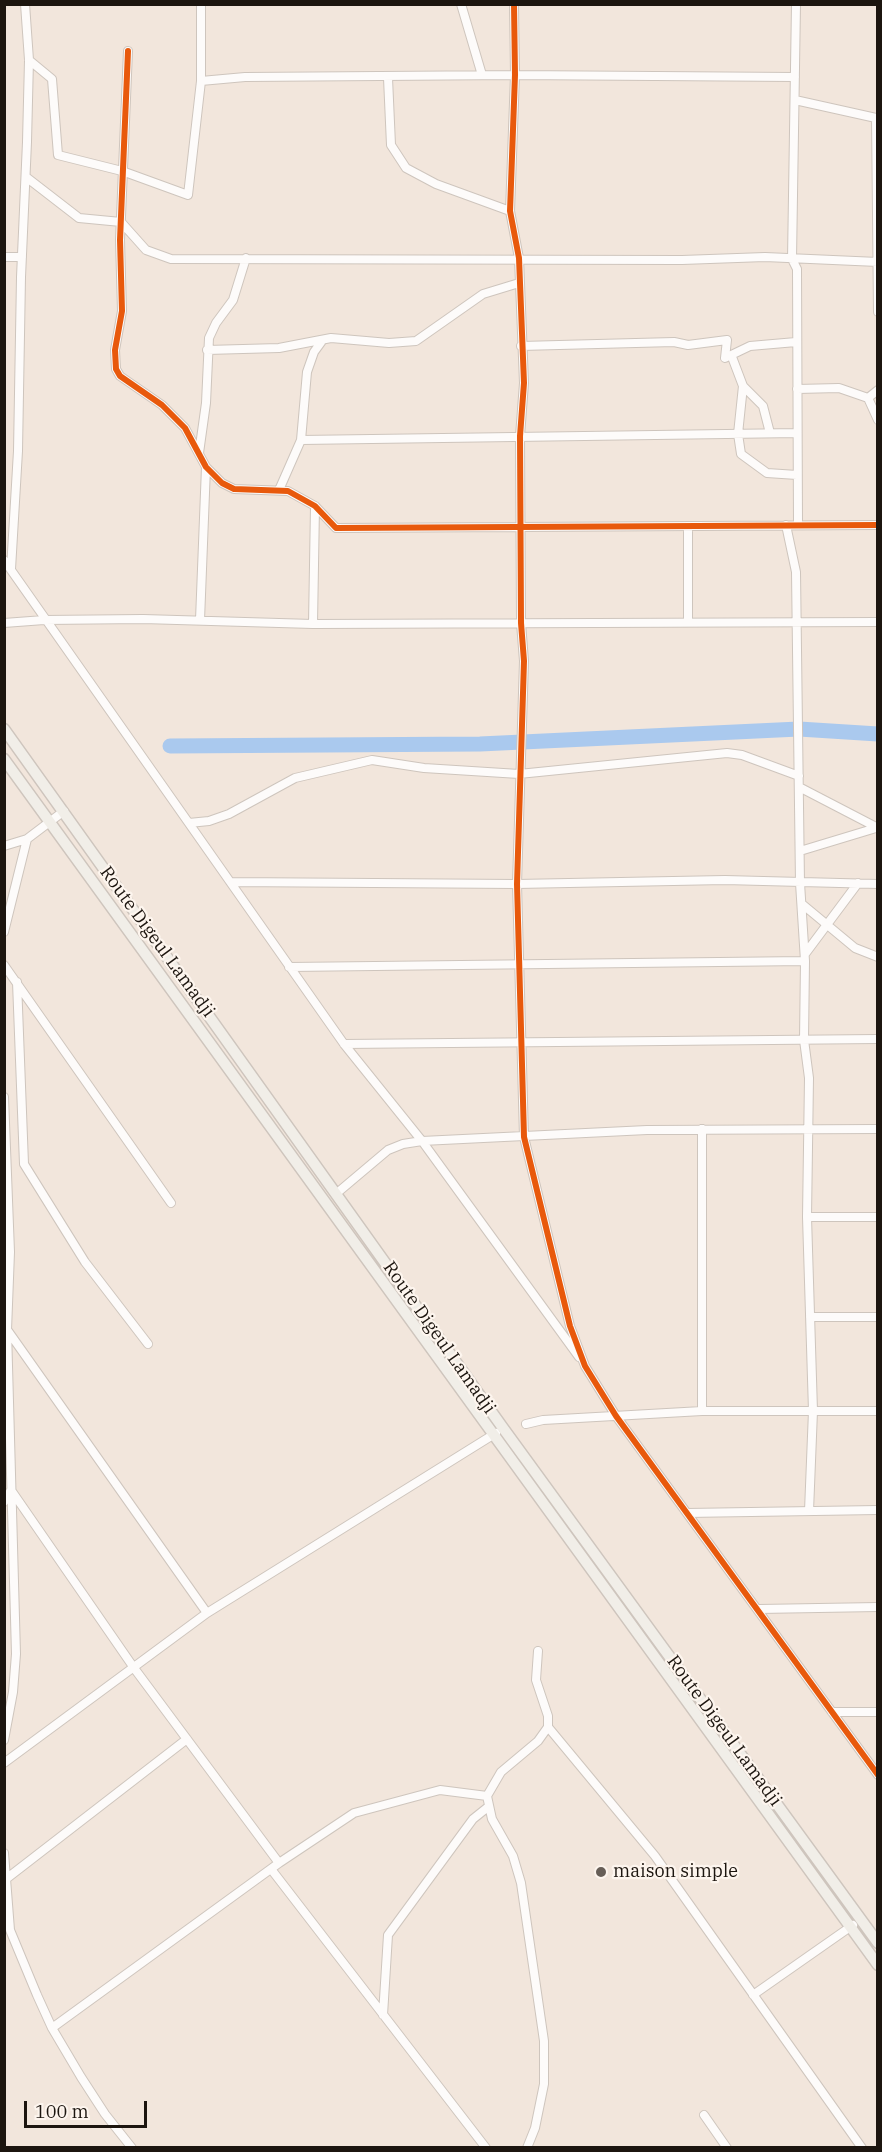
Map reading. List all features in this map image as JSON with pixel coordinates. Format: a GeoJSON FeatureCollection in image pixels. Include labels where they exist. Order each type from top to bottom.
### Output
{"type":"FeatureCollection","features":[{"type":"Feature","properties":{"kind":"main road","name":"Route Digeul Lamadji"},"geometry":{"type":"LineString","coordinates":[[4,729],[10,744],[64,812],[337,1193],[499,1431],[878,1965]]}},
{"type":"Feature","properties":{"kind":"main road","name":"Route Digeul Lamadji"},"geometry":{"type":"LineString","coordinates":[[4,759],[878,1943]]}},
{"type":"Feature","properties":{"kind":"street"},"geometry":{"type":"LineString","coordinates":[[11,569],[18,451],[29,60],[25,4]]}},
{"type":"Feature","properties":{"kind":"street"},"geometry":{"type":"LineString","coordinates":[[29,60],[52,79],[58,155],[122,171],[188,195],[201,81],[201,4]]}},
{"type":"Feature","properties":{"kind":"street"},"geometry":{"type":"LineString","coordinates":[[461,4],[462,15],[482,75]]}},
{"type":"Feature","properties":{"kind":"street"},"geometry":{"type":"LineString","coordinates":[[514,4],[515,75],[510,211],[519,258],[524,382],[520,436],[521,623],[524,661],[517,884],[524,1137],[570,1326],[585,1366]]}},
{"type":"Feature","properties":{"kind":"street"},"geometry":{"type":"LineString","coordinates":[[796,4],[792,259],[796,269],[798,525]]}},
{"type":"Feature","properties":{"kind":"street"},"geometry":{"type":"LineString","coordinates":[[128,51],[122,171],[122,311],[115,350],[116,369],[120,376],[162,405],[185,428],[206,467],[222,483],[234,489],[288,491],[315,506],[336,528],[878,525]]}},
{"type":"Feature","properties":{"kind":"street"},"geometry":{"type":"LineString","coordinates":[[201,81],[245,77],[388,78],[482,75],[795,77]]}},
{"type":"Feature","properties":{"kind":"street"},"geometry":{"type":"LineString","coordinates":[[388,78],[391,145],[406,168],[436,184],[510,211]]}},
{"type":"Feature","properties":{"kind":"street"},"geometry":{"type":"LineString","coordinates":[[795,100],[877,118],[878,312]]}},
{"type":"Feature","properties":{"kind":"street"},"geometry":{"type":"LineString","coordinates":[[26,177],[79,219],[121,222],[146,250],[156,256],[171,259],[792,259],[877,262]]}},
{"type":"Feature","properties":{"kind":"street"},"geometry":{"type":"LineString","coordinates":[[4,257],[22,257]]}},
{"type":"Feature","properties":{"kind":"street"},"geometry":{"type":"LineString","coordinates":[[199,453],[206,403],[207,350],[216,323],[233,300],[246,258]]}},
{"type":"Feature","properties":{"kind":"street"},"geometry":{"type":"LineString","coordinates":[[207,350],[279,348],[323,340],[388,343],[416,341],[483,294],[519,283]]}},
{"type":"Feature","properties":{"kind":"street"},"geometry":{"type":"LineString","coordinates":[[279,490],[302,440],[307,372],[314,352],[323,340]]}},
{"type":"Feature","properties":{"kind":"street"},"geometry":{"type":"LineString","coordinates":[[521,346],[674,342],[688,345],[727,340],[725,358],[732,357],[750,346],[796,342]]}},
{"type":"Feature","properties":{"kind":"street"},"geometry":{"type":"LineString","coordinates":[[732,357],[743,386],[763,406],[770,433]]}},
{"type":"Feature","properties":{"kind":"street"},"geometry":{"type":"LineString","coordinates":[[743,386],[738,434],[741,454],[767,473],[797,475]]}},
{"type":"Feature","properties":{"kind":"street"},"geometry":{"type":"LineString","coordinates":[[797,389],[839,388],[868,398],[878,420]]}},
{"type":"Feature","properties":{"kind":"street"},"geometry":{"type":"LineString","coordinates":[[868,398],[878,390]]}},
{"type":"Feature","properties":{"kind":"street"},"geometry":{"type":"LineString","coordinates":[[302,440],[797,433]]}},
{"type":"Feature","properties":{"kind":"street"},"geometry":{"type":"LineString","coordinates":[[200,620],[206,467]]}},
{"type":"Feature","properties":{"kind":"street"},"geometry":{"type":"LineString","coordinates":[[313,624],[315,506]]}},
{"type":"Feature","properties":{"kind":"street"},"geometry":{"type":"LineString","coordinates":[[786,525],[796,572],[798,622],[800,883],[805,958],[804,1040],[808,1078],[807,1217],[813,1411],[809,1511]]}},
{"type":"Feature","properties":{"kind":"street"},"geometry":{"type":"LineString","coordinates":[[688,526],[688,622]]}},
{"type":"Feature","properties":{"kind":"street"},"geometry":{"type":"LineString","coordinates":[[4,561],[344,1044],[422,1141],[585,1366],[616,1416],[878,1775]]}},
{"type":"Feature","properties":{"kind":"street"},"geometry":{"type":"LineString","coordinates":[[4,623],[44,620],[200,620],[313,624],[878,622]]}},
{"type":"Feature","properties":{"kind":"street"},"geometry":{"type":"LineString","coordinates":[[189,824],[209,821],[229,814],[295,778],[372,760],[424,768],[519,774],[727,753],[742,755],[799,776]]}},
{"type":"Feature","properties":{"kind":"street"},"geometry":{"type":"LineString","coordinates":[[799,787],[877,828]]}},
{"type":"Feature","properties":{"kind":"street"},"geometry":{"type":"LineString","coordinates":[[4,846],[27,838],[64,812]]}},
{"type":"Feature","properties":{"kind":"street"},"geometry":{"type":"LineString","coordinates":[[800,851],[877,828]]}},
{"type":"Feature","properties":{"kind":"street"},"geometry":{"type":"LineString","coordinates":[[4,932],[27,838]]}},
{"type":"Feature","properties":{"kind":"street"},"geometry":{"type":"LineString","coordinates":[[231,882],[517,884],[725,880],[878,884]]}},
{"type":"Feature","properties":{"kind":"street"},"geometry":{"type":"LineString","coordinates":[[805,958],[858,884]]}},
{"type":"Feature","properties":{"kind":"street"},"geometry":{"type":"LineString","coordinates":[[802,904],[855,948],[878,957]]}},
{"type":"Feature","properties":{"kind":"street"},"geometry":{"type":"LineString","coordinates":[[289,967],[519,965],[805,958]]}},
{"type":"Feature","properties":{"kind":"street"},"geometry":{"type":"LineString","coordinates":[[4,965],[171,1203]]}},
{"type":"Feature","properties":{"kind":"street"},"geometry":{"type":"LineString","coordinates":[[17,982],[24,1164],[85,1262],[148,1344]]}},
{"type":"Feature","properties":{"kind":"street"},"geometry":{"type":"LineString","coordinates":[[344,1044],[878,1039]]}},
{"type":"Feature","properties":{"kind":"street"},"geometry":{"type":"LineString","coordinates":[[4,1097],[7,1364],[16,1654],[13,1692],[4,1740]]}},
{"type":"Feature","properties":{"kind":"street"},"geometry":{"type":"LineString","coordinates":[[337,1193],[388,1150],[403,1144],[422,1141],[702,1129],[878,1129]]}},
{"type":"Feature","properties":{"kind":"street"},"geometry":{"type":"LineString","coordinates":[[702,1129],[702,1411]]}},
{"type":"Feature","properties":{"kind":"street"},"geometry":{"type":"LineString","coordinates":[[807,1217],[878,1217]]}},
{"type":"Feature","properties":{"kind":"street"},"geometry":{"type":"LineString","coordinates":[[810,1317],[878,1317]]}},
{"type":"Feature","properties":{"kind":"street"},"geometry":{"type":"LineString","coordinates":[[7,1330],[207,1613]]}},
{"type":"Feature","properties":{"kind":"street"},"geometry":{"type":"LineString","coordinates":[[526,1424],[543,1420],[702,1411],[878,1411]]}},
{"type":"Feature","properties":{"kind":"street"},"geometry":{"type":"LineString","coordinates":[[4,1763],[207,1613],[499,1431]]}},
{"type":"Feature","properties":{"kind":"street"},"geometry":{"type":"LineString","coordinates":[[4,1502],[12,1490]]}},
{"type":"Feature","properties":{"kind":"street"},"geometry":{"type":"LineString","coordinates":[[12,1490],[134,1668],[279,1863]]}},
{"type":"Feature","properties":{"kind":"street"},"geometry":{"type":"LineString","coordinates":[[687,1513],[878,1510]]}},
{"type":"Feature","properties":{"kind":"street"},"geometry":{"type":"LineString","coordinates":[[759,1609],[878,1607]]}},
{"type":"Feature","properties":{"kind":"street"},"geometry":{"type":"LineString","coordinates":[[527,2148],[544,2084],[544,2040],[521,1883],[513,1856],[488,1807],[487,1797],[501,1772],[538,1741],[548,1727],[548,1716],[537,1680],[538,1651]]}},
{"type":"Feature","properties":{"kind":"street"},"geometry":{"type":"LineString","coordinates":[[832,1712],[878,1712]]}},
{"type":"Feature","properties":{"kind":"street"},"geometry":{"type":"LineString","coordinates":[[548,1727],[655,1856],[862,2148]]}},
{"type":"Feature","properties":{"kind":"street"},"geometry":{"type":"LineString","coordinates":[[6,1879],[187,1739]]}},
{"type":"Feature","properties":{"kind":"street"},"geometry":{"type":"LineString","coordinates":[[52,2028],[336,1823],[369,1807],[440,1790],[487,1797]]}},
{"type":"Feature","properties":{"kind":"street"},"geometry":{"type":"LineString","coordinates":[[383,2015],[388,1935],[473,1819],[488,1807]]}},
{"type":"Feature","properties":{"kind":"street"},"geometry":{"type":"LineString","coordinates":[[4,1853],[12,1937],[52,2028],[105,2114],[132,2148]]}},
{"type":"Feature","properties":{"kind":"street"},"geometry":{"type":"LineString","coordinates":[[271,1869],[486,2148]]}},
{"type":"Feature","properties":{"kind":"street"},"geometry":{"type":"LineString","coordinates":[[753,1995],[860,1919]]}},
{"type":"Feature","properties":{"kind":"street"},"geometry":{"type":"LineString","coordinates":[[704,2115],[727,2148]]}},
{"type":"Feature","properties":{"kind":"waterway"},"geometry":{"type":"LineString","coordinates":[[170,746],[480,744],[799,729],[878,734]]}},
{"type":"Feature","properties":{"kind":"cycle path"},"geometry":{"type":"LineString","coordinates":[[514,4],[515,75],[510,211],[519,258],[524,383],[520,436],[521,623],[524,661],[517,884],[524,1137],[570,1326],[585,1366],[616,1416],[878,1775]]}},
{"type":"Feature","properties":{"kind":"cycle path"},"geometry":{"type":"LineString","coordinates":[[128,51],[120,240],[122,311],[115,350],[116,369],[120,376],[162,405],[185,428],[206,467],[222,483],[234,489],[288,491],[315,506],[336,528],[878,525]]}},
{"type":"Feature","properties":{"kind":"place","name":"maison simple"},"geometry":{"type":"Point","coordinates":[601,1872]}}]}
